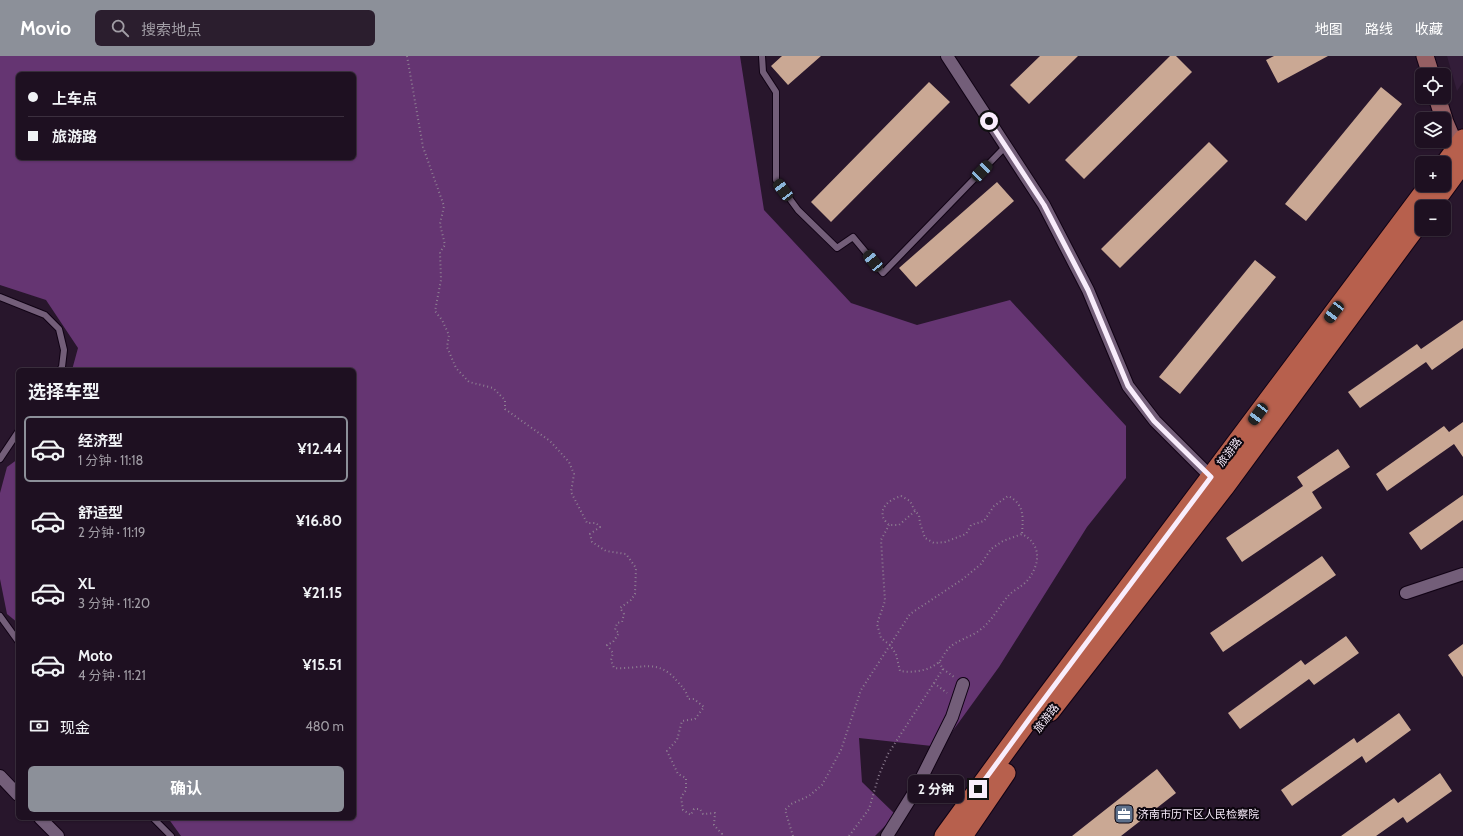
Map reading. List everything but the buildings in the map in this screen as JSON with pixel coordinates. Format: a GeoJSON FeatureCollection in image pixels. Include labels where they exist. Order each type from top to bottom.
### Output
{"type":"FeatureCollection","features":[{"type":"Feature","properties":{"kind":"main road"},"geometry":{"type":"LineString","coordinates":[[1425,56],[1429,68]]}},
{"type":"Feature","properties":{"kind":"main road"},"geometry":{"type":"LineString","coordinates":[[1435,200],[1458,159],[1451,139]]}},
{"type":"Feature","properties":{"kind":"main road","name":"旅游路"},"geometry":{"type":"LineString","coordinates":[[963,836],[1021,750],[1217,482],[1424,192]]}},
{"type":"Feature","properties":{"kind":"main road","name":"旅游路"},"geometry":{"type":"LineString","coordinates":[[944,836],[1030,718],[1217,482],[1415,228]]}},
{"type":"Feature","properties":{"kind":"street"},"geometry":{"type":"LineString","coordinates":[[947,56],[1044,205],[1088,290],[1128,386],[1154,421],[1217,482]]}},
{"type":"Feature","properties":{"kind":"street"},"geometry":{"type":"LineString","coordinates":[[1406,593],[1463,574]]}},
{"type":"Feature","properties":{"kind":"street"},"geometry":{"type":"LineString","coordinates":[[887,836],[915,790],[952,717],[963,684]]}},
{"type":"Feature","properties":{"kind":"street"},"geometry":{"type":"LineString","coordinates":[[0,776],[16,793]]}},
{"type":"Feature","properties":{"kind":"street"},"geometry":{"type":"LineString","coordinates":[[42,820],[58,836]]}},
{"type":"Feature","properties":{"kind":"lane"},"geometry":{"type":"LineString","coordinates":[[762,56],[763,72],[776,92],[776,180],[798,210],[837,248],[853,237],[882,273],[1006,146]]}},
{"type":"Feature","properties":{"kind":"lane"},"geometry":{"type":"LineString","coordinates":[[0,297],[45,315],[59,329],[64,350],[61,368]]}},
{"type":"Feature","properties":{"kind":"lane"},"geometry":{"type":"LineString","coordinates":[[0,459],[16,435]]}},
{"type":"Feature","properties":{"kind":"lane"},"geometry":{"type":"LineString","coordinates":[[0,616],[16,638]]}},
{"type":"Feature","properties":{"kind":"lane"},"geometry":{"type":"LineString","coordinates":[[155,820],[172,836]]}},
{"type":"Feature","properties":{"kind":"path"},"geometry":{"type":"LineString","coordinates":[[407,56],[423,147],[444,206],[440,224],[444,245],[440,252],[441,280],[435,311],[442,320],[449,335],[447,347],[456,368],[469,382],[493,388],[504,400],[505,409],[550,441],[569,462],[574,474],[571,492],[587,523],[596,523],[600,527],[590,534],[592,542],[606,551],[626,554],[636,568],[635,594],[631,600],[620,608],[624,614],[622,622],[617,623],[614,630],[619,633],[613,642],[607,645],[613,653],[611,660],[614,668],[624,669],[641,666],[661,667],[673,676],[687,692],[688,699],[694,699],[704,707],[696,719],[682,721],[677,740],[667,751],[678,774],[686,778],[686,790],[681,797],[683,810],[691,815],[694,809],[700,809],[703,814],[714,813],[714,825],[722,834],[720,836]]}},
{"type":"Feature","properties":{"kind":"path"},"geometry":{"type":"LineString","coordinates":[[889,525],[883,517],[884,509],[890,500],[901,496],[910,501],[915,511],[919,515],[925,538],[934,543],[945,542],[966,534],[971,524],[984,521],[994,506],[1008,496],[1016,499],[1024,514],[1022,534]]}},
{"type":"Feature","properties":{"kind":"path"},"geometry":{"type":"LineString","coordinates":[[889,525],[899,525],[915,511]]}},
{"type":"Feature","properties":{"kind":"path"},"geometry":{"type":"LineString","coordinates":[[793,836],[785,810],[791,804],[809,796],[822,785],[840,750],[861,690],[890,646],[910,614],[963,580],[981,564],[991,549],[1004,541],[1022,534],[1028,537],[1035,546],[1038,557],[1035,570],[1026,582],[1009,596],[995,616],[980,630],[950,648],[939,662],[925,669],[911,673],[900,672],[896,654],[890,646],[881,638],[877,624],[885,601],[881,540],[889,525]]}},
{"type":"Feature","properties":{"kind":"path"},"geometry":{"type":"LineString","coordinates":[[849,836],[869,809],[879,775],[888,754],[943,669],[939,662]]}},
{"type":"Feature","properties":{"kind":"path"},"geometry":{"type":"LineString","coordinates":[[934,683],[958,700]]}},
{"type":"Feature","properties":{"kind":"shaded area"},"geometry":{"type":"Polygon","coordinates":[[[0,56],[740,56],[764,210],[851,303],[917,325],[1010,300],[1126,426],[1126,478],[1087,527],[999,667],[941,747],[859,738],[862,782],[896,815],[875,836],[181,836],[169,820],[356,820],[356,368],[73,368],[78,348],[46,300],[0,285],[0,56]]]}},
{"type":"Feature","properties":{"kind":"shaded area"},"geometry":{"type":"Polygon","coordinates":[[[1447,56],[1463,56],[1463,82],[1457,91],[1451,68],[1447,56]]]}},
{"type":"Feature","properties":{"kind":"shaded area"},"geometry":{"type":"Polygon","coordinates":[[[16,460],[16,621],[7,614],[0,579],[0,493],[7,467],[16,460]]]}},
{"type":"Feature","properties":{"kind":"place","name":"济南市历下区人民检察院"},"geometry":{"type":"Point","coordinates":[1124,814]}},
{"type":"Feature","properties":{"kind":"route"},"geometry":{"type":"LineString","coordinates":[[978,789],[1211,477],[1154,421],[1128,386],[1088,290],[1044,205],[989,121]]}}]}
